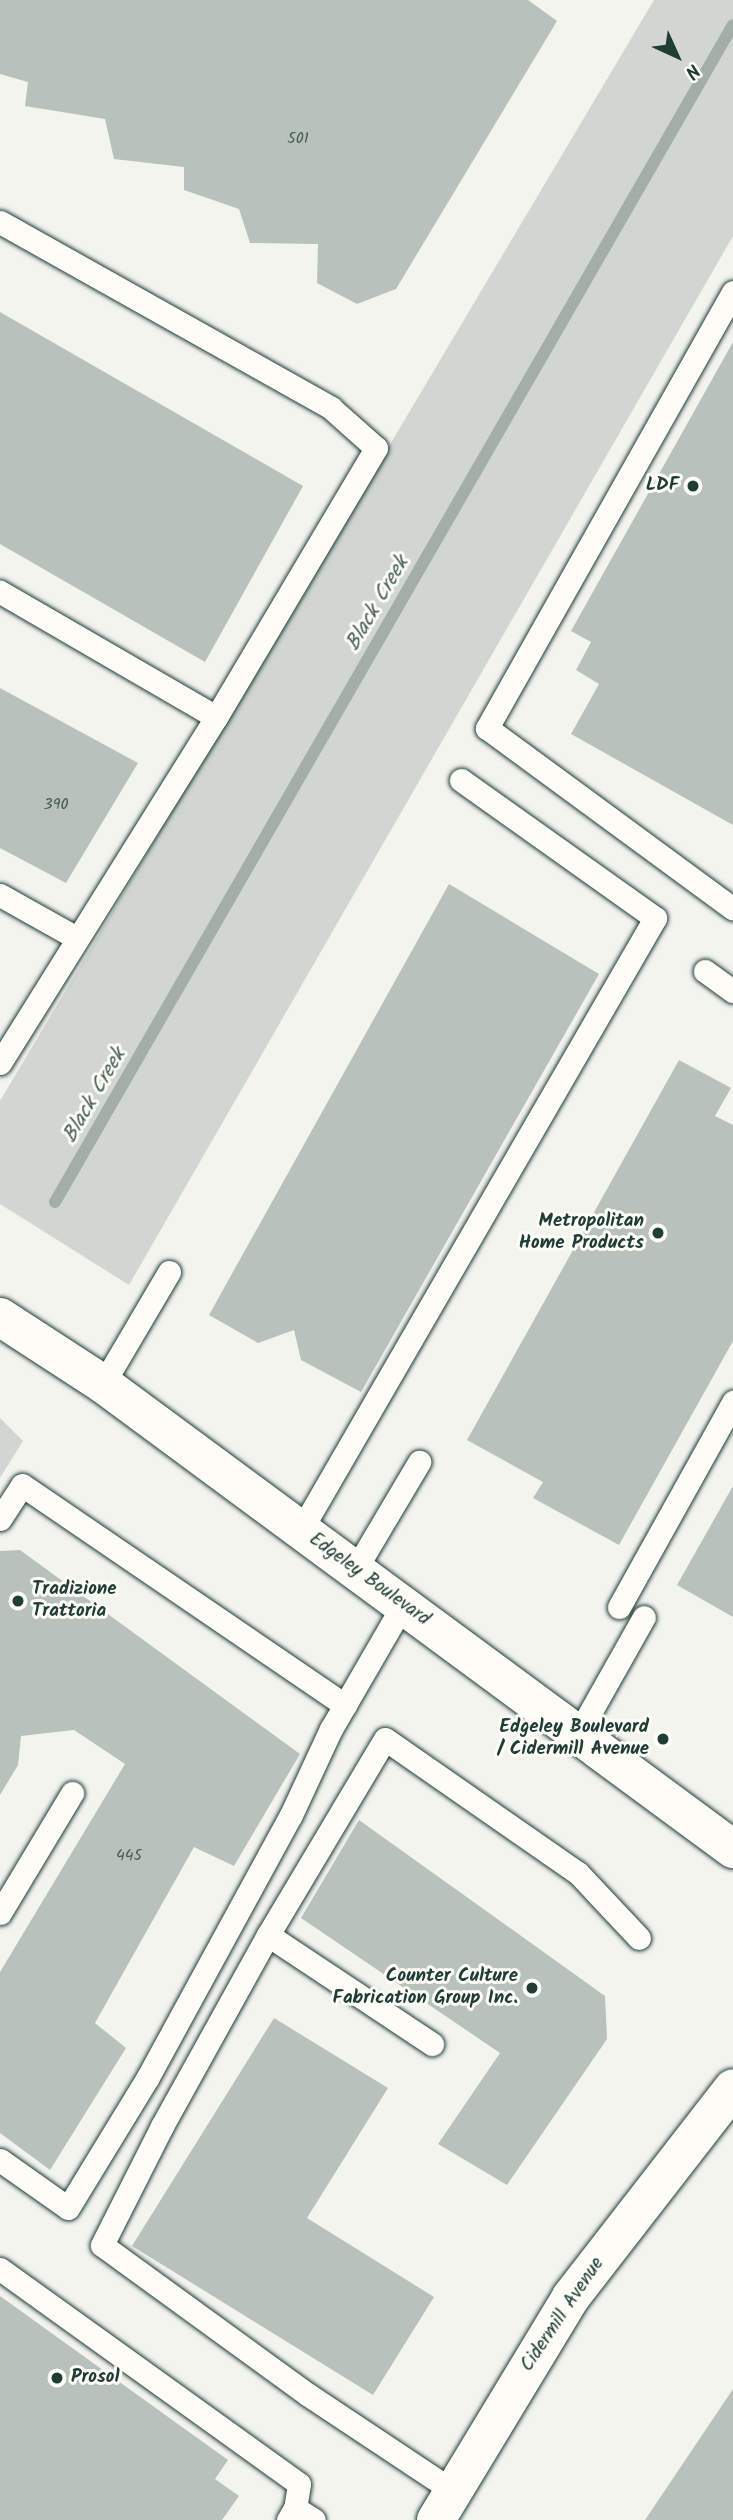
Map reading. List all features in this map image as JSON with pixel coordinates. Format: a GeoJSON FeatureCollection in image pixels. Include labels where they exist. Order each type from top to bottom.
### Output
{"type":"FeatureCollection","features":[{"type":"Feature","properties":{"kind":"street","name":"Edgeley Boulevard"},"geometry":{"type":"LineString","coordinates":[[0,1317],[103,1384],[733,1849]]}},
{"type":"Feature","properties":{"kind":"street","name":"Cidermill Avenue"},"geometry":{"type":"LineString","coordinates":[[444,2505],[571,2297],[733,2088]]}},
{"type":"Feature","properties":{"kind":"lane"},"geometry":{"type":"LineString","coordinates":[[0,222],[331,408],[376,448],[216,717],[0,1063]]}},
{"type":"Feature","properties":{"kind":"lane"},"geometry":{"type":"LineString","coordinates":[[733,292],[487,728],[733,909]]}},
{"type":"Feature","properties":{"kind":"lane"},"geometry":{"type":"LineString","coordinates":[[0,592],[216,717]]}},
{"type":"Feature","properties":{"kind":"lane"},"geometry":{"type":"LineString","coordinates":[[301,1530],[654,918],[461,780]]}},
{"type":"Feature","properties":{"kind":"lane"},"geometry":{"type":"LineString","coordinates":[[0,895],[77,938]]}},
{"type":"Feature","properties":{"kind":"lane"},"geometry":{"type":"LineString","coordinates":[[705,971],[733,991]]}},
{"type":"Feature","properties":{"kind":"lane"},"geometry":{"type":"LineString","coordinates":[[103,1384],[169,1272]]}},
{"type":"Feature","properties":{"kind":"lane"},"geometry":{"type":"LineString","coordinates":[[619,1607],[733,1402]]}},
{"type":"Feature","properties":{"kind":"lane"},"geometry":{"type":"LineString","coordinates":[[355,1570],[419,1462]]}},
{"type":"Feature","properties":{"kind":"lane"},"geometry":{"type":"LineString","coordinates":[[0,1519],[22,1485],[345,1705]]}},
{"type":"Feature","properties":{"kind":"lane"},"geometry":{"type":"LineString","coordinates":[[0,2161],[68,2208],[148,2077],[291,1815],[345,1705],[403,1605]]}},
{"type":"Feature","properties":{"kind":"lane"},"geometry":{"type":"LineString","coordinates":[[578,1734],[644,1617]]}},
{"type":"Feature","properties":{"kind":"lane"},"geometry":{"type":"LineString","coordinates":[[444,2505],[307,2394],[102,2245],[162,2126],[268,1935],[385,1739],[578,1873],[639,1938]]}},
{"type":"Feature","properties":{"kind":"lane"},"geometry":{"type":"LineString","coordinates":[[0,1913],[72,1793]]}},
{"type":"Feature","properties":{"kind":"lane"},"geometry":{"type":"LineString","coordinates":[[268,1935],[432,2044]]}},
{"type":"Feature","properties":{"kind":"lane"},"geometry":{"type":"LineString","coordinates":[[0,2269],[299,2484],[299,2516]]}},
{"type":"Feature","properties":{"kind":"shaded area"},"geometry":{"type":"Polygon","coordinates":[[[654,0],[733,0],[733,236],[129,1285],[0,1204],[0,1101],[654,0]]]}},
{"type":"Feature","properties":{"kind":"shaded area"},"geometry":{"type":"Polygon","coordinates":[[[0,1418],[23,1441],[0,1478],[0,1418]]]}},
{"type":"Feature","properties":{"kind":"building"},"geometry":{"type":"Polygon","coordinates":[[[0,0],[528,0],[557,21],[396,289],[357,304],[317,283],[318,244],[250,243],[239,209],[184,190],[184,167],[114,159],[105,119],[25,106],[28,82],[0,74],[0,0]]]}},
{"type":"Feature","properties":{"kind":"building"},"geometry":{"type":"Polygon","coordinates":[[[0,312],[303,486],[205,662],[0,544],[0,312]]]}},
{"type":"Feature","properties":{"kind":"building","name":"LDF"},"geometry":{"type":"Polygon","coordinates":[[[733,342],[733,825],[571,734],[599,684],[576,670],[591,642],[571,631],[733,342]]]}},
{"type":"Feature","properties":{"kind":"building"},"geometry":{"type":"Polygon","coordinates":[[[0,688],[138,763],[66,883],[0,848],[0,688]]]}},
{"type":"Feature","properties":{"kind":"building"},"geometry":{"type":"Polygon","coordinates":[[[449,884],[599,974],[361,1392],[301,1360],[294,1330],[258,1343],[209,1315],[449,884]]]}},
{"type":"Feature","properties":{"kind":"building","name":"Metropolitan Home Products"},"geometry":{"type":"Polygon","coordinates":[[[679,1060],[731,1088],[715,1116],[733,1125],[733,1341],[619,1545],[533,1498],[543,1482],[467,1440],[679,1060]]]}},
{"type":"Feature","properties":{"kind":"building"},"geometry":{"type":"Polygon","coordinates":[[[733,1486],[733,1617],[677,1585],[733,1486]]]}},
{"type":"Feature","properties":{"kind":"building"},"geometry":{"type":"Polygon","coordinates":[[[20,1550],[300,1754],[234,1866],[194,1847],[95,2023],[126,2048],[50,2170],[0,2133],[0,1972],[125,1764],[74,1730],[21,1736],[18,1765],[0,1795],[0,1551],[20,1550]]]}},
{"type":"Feature","properties":{"kind":"building"},"geometry":{"type":"Polygon","coordinates":[[[359,1820],[605,1996],[607,2039],[507,2185],[438,2144],[500,2053],[301,1918],[359,1820]]]}},
{"type":"Feature","properties":{"kind":"building"},"geometry":{"type":"Polygon","coordinates":[[[274,2018],[388,2088],[307,2218],[434,2297],[373,2395],[132,2246],[274,2018]]]}},
{"type":"Feature","properties":{"kind":"building","name":"Prosol"},"geometry":{"type":"Polygon","coordinates":[[[0,2296],[228,2460],[215,2479],[239,2496],[222,2520],[0,2520],[0,2296]]]}},
{"type":"Feature","properties":{"kind":"building"},"geometry":{"type":"Polygon","coordinates":[[[733,2389],[733,2520],[645,2520],[733,2389]]]}},
{"type":"Feature","properties":{"kind":"waterway","name":"Black Creek"},"geometry":{"type":"LineString","coordinates":[[55,1202],[733,25]]}},
{"type":"Feature","properties":{"kind":"place","name":"LDF"},"geometry":{"type":"Point","coordinates":[693,486]}},
{"type":"Feature","properties":{"kind":"place","name":"Metropolitan Home Products"},"geometry":{"type":"Point","coordinates":[658,1233]}},
{"type":"Feature","properties":{"kind":"place","name":"Tradizione Trattoria"},"geometry":{"type":"Point","coordinates":[18,1601]}},
{"type":"Feature","properties":{"kind":"place","name":"Edgeley Boulevard / Cidermill Avenue"},"geometry":{"type":"Point","coordinates":[663,1739]}},
{"type":"Feature","properties":{"kind":"place","name":"Counter Culture Fabrication Group Inc."},"geometry":{"type":"Point","coordinates":[532,1988]}},
{"type":"Feature","properties":{"kind":"place","name":"Prosol"},"geometry":{"type":"Point","coordinates":[57,2378]}}]}
